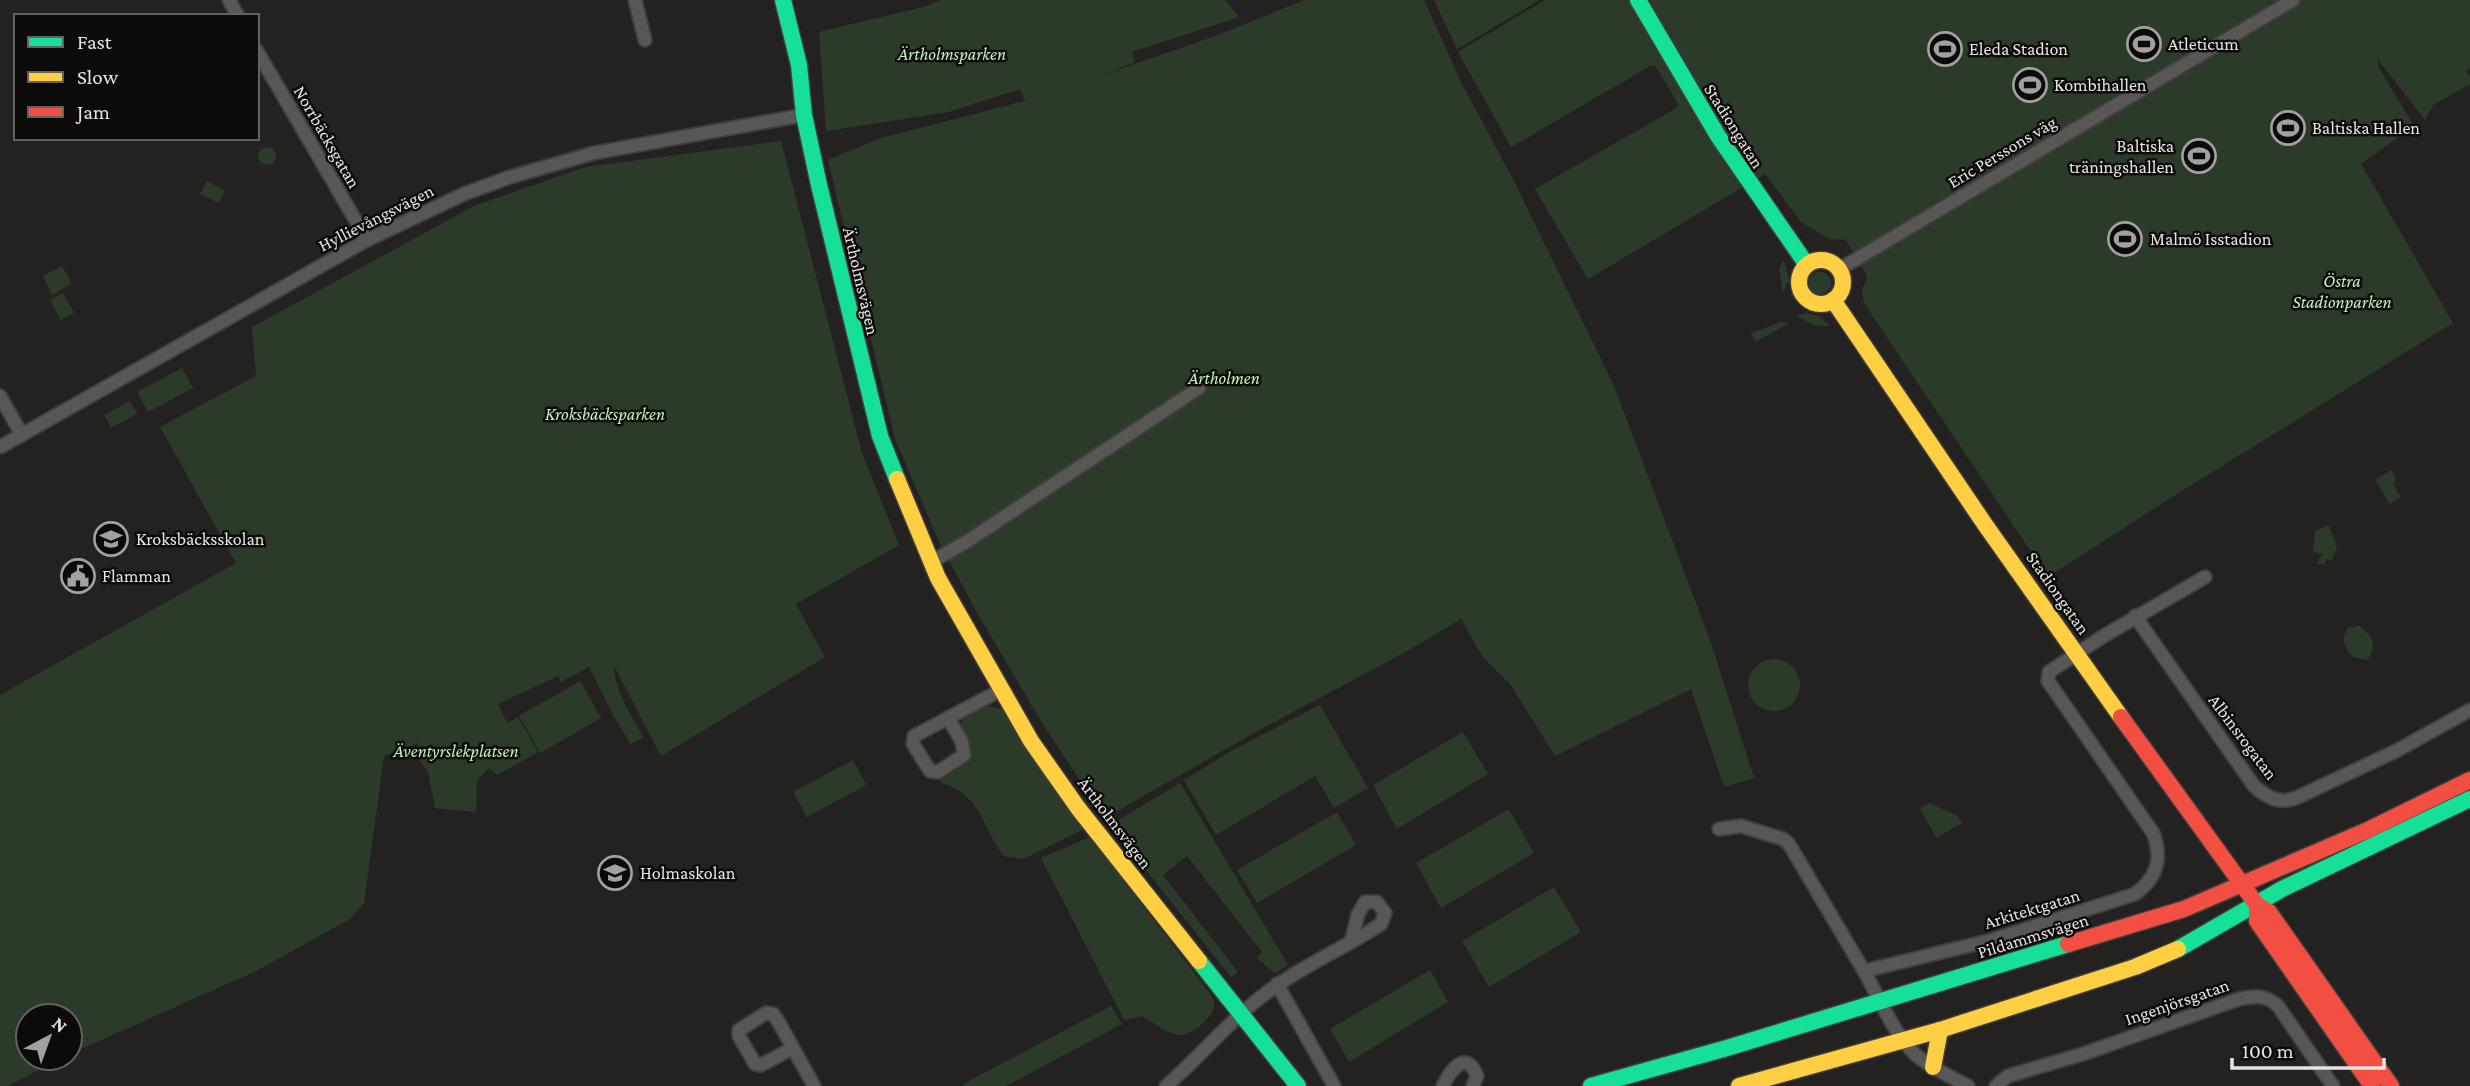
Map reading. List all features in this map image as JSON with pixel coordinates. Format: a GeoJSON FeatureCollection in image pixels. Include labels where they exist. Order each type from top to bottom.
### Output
{"type":"FeatureCollection","features":[{"type":"Feature","properties":{"kind":"main road","name":"Ärtholmsvägen"},"geometry":{"type":"LineString","coordinates":[[783,0],[799,65],[804,115],[844,295],[880,436],[931,562],[1031,741],[1109,849],[1298,1086]]}},
{"type":"Feature","properties":{"kind":"main road","name":"Stadiongatan"},"geometry":{"type":"LineString","coordinates":[[1639,0],[1671,60],[1727,151],[1807,265]]}},
{"type":"Feature","properties":{"kind":"main road"},"geometry":{"type":"LineString","coordinates":[[1826,261],[1838,270],[1841,289],[1833,300],[1818,304],[1809,301],[1802,294],[1799,281],[1807,265],[1826,261]]}},
{"type":"Feature","properties":{"kind":"main road","name":"Stadiongatan"},"geometry":{"type":"LineString","coordinates":[[1833,300],[1903,405],[2160,772],[2257,905],[2269,912],[2391,1086]]}},
{"type":"Feature","properties":{"kind":"main road","name":"Pildammsvägen"},"geometry":{"type":"LineString","coordinates":[[1591,1086],[1727,1048],[2184,909],[2397,817],[2470,780]]}},
{"type":"Feature","properties":{"kind":"main road"},"geometry":{"type":"LineString","coordinates":[[1739,1086],[1940,1030],[2135,967],[2190,944],[2282,889],[2470,799]]}},
{"type":"Feature","properties":{"kind":"main road","name":"Stadiongatan"},"geometry":{"type":"LineString","coordinates":[[2257,905],[2257,921],[2372,1086]]}},
{"type":"Feature","properties":{"kind":"main road"},"geometry":{"type":"LineString","coordinates":[[2223,926],[2246,925],[2265,932]]}},
{"type":"Feature","properties":{"kind":"main road"},"geometry":{"type":"LineString","coordinates":[[1933,1067],[1940,1030]]}},
{"type":"Feature","properties":{"kind":"street"},"geometry":{"type":"LineString","coordinates":[[635,0],[645,40]]}},
{"type":"Feature","properties":{"kind":"street","name":"Eric Perssons väg"},"geometry":{"type":"LineString","coordinates":[[1838,270],[2293,0]]}},
{"type":"Feature","properties":{"kind":"street","name":"Norrbäcksgatan"},"geometry":{"type":"LineString","coordinates":[[259,54],[367,240]]}},
{"type":"Feature","properties":{"kind":"street","name":"Hyllievångsvägen"},"geometry":{"type":"LineString","coordinates":[[0,447],[367,240],[441,204],[518,174],[594,153],[804,115]]}},
{"type":"Feature","properties":{"kind":"street"},"geometry":{"type":"LineString","coordinates":[[931,562],[966,542],[1199,387]]}},
{"type":"Feature","properties":{"kind":"street"},"geometry":{"type":"LineString","coordinates":[[0,396],[22,435]]}},
{"type":"Feature","properties":{"kind":"street"},"geometry":{"type":"LineString","coordinates":[[2077,654],[2135,616],[2205,578]]}},
{"type":"Feature","properties":{"kind":"street","name":"Albinsrogatan"},"geometry":{"type":"LineString","coordinates":[[2135,616],[2254,786],[2273,799],[2292,800],[2396,751],[2470,710]]}},
{"type":"Feature","properties":{"kind":"street","name":"Arkitektgatan"},"geometry":{"type":"LineString","coordinates":[[1864,971],[1992,940],[2123,899],[2135,894],[2152,878],[2158,858],[2153,834],[2048,681],[2049,672],[2077,654]]}},
{"type":"Feature","properties":{"kind":"street"},"geometry":{"type":"LineString","coordinates":[[948,718],[962,742],[964,755],[938,772],[930,771],[920,758],[912,740],[918,733],[1001,690]]}},
{"type":"Feature","properties":{"kind":"street"},"geometry":{"type":"LineString","coordinates":[[1719,829],[1741,826],[1783,839],[1789,844],[1903,1040],[1917,1056],[1968,1086]]}},
{"type":"Feature","properties":{"kind":"street"},"geometry":{"type":"LineString","coordinates":[[1166,1086],[1278,984],[1351,942]]}},
{"type":"Feature","properties":{"kind":"street"},"geometry":{"type":"LineString","coordinates":[[1278,984],[1334,1086]]}},
{"type":"Feature","properties":{"kind":"street","name":"Ingenjörsgatan"},"geometry":{"type":"LineString","coordinates":[[1996,1086],[2008,1076],[2083,1054],[2239,999],[2261,996],[2278,1006],[2333,1086]]}},
{"type":"Feature","properties":{"kind":"street"},"geometry":{"type":"LineString","coordinates":[[793,1048],[761,1065],[755,1064],[738,1036],[739,1030],[766,1013],[773,1014],[793,1048],[814,1086]]}},
{"type":"Feature","properties":{"kind":"street"},"geometry":{"type":"LineString","coordinates":[[1443,1086],[1453,1069],[1465,1063],[1471,1066],[1477,1076],[1473,1086]]}},
{"type":"Feature","properties":{"kind":"green space","name":"Ärtholmen"},"geometry":{"type":"Polygon","coordinates":[[[941,0],[1225,0],[1239,17],[1132,52],[1135,62],[1106,74],[1215,36],[1304,0],[1424,0],[1461,82],[1515,183],[1614,386],[1711,643],[1754,778],[1724,787],[1691,689],[1555,756],[1510,684],[1482,656],[1461,619],[1105,818],[1044,726],[980,618],[941,546],[895,439],[828,160],[881,138],[1025,101],[1020,89],[949,112],[826,131],[819,32],[923,7],[941,0]]]}},
{"type":"Feature","properties":{"kind":"green space"},"geometry":{"type":"Polygon","coordinates":[[[1434,0],[1540,0],[1457,49],[1434,0]]]}},
{"type":"Feature","properties":{"kind":"green space","name":"Östra Stadionparken"},"geometry":{"type":"Polygon","coordinates":[[[1545,0],[2470,0],[2470,68],[2466,71],[2470,84],[2433,105],[2425,120],[2378,60],[2378,66],[2412,123],[2396,139],[2361,164],[2453,323],[2048,577],[1864,303],[1862,290],[1867,279],[1866,274],[1846,240],[1829,239],[1801,222],[1765,174],[1588,279],[1535,189],[1675,109],[1678,104],[1655,65],[1650,66],[1511,147],[1458,52],[1545,0]]]}},
{"type":"Feature","properties":{"kind":"green space","name":"Kroksbäcksparken"},"geometry":{"type":"Polygon","coordinates":[[[781,141],[862,453],[899,545],[796,604],[825,657],[661,756],[614,666],[620,694],[644,738],[630,744],[589,667],[561,682],[558,676],[498,704],[507,723],[518,717],[538,752],[497,775],[489,768],[477,780],[476,812],[435,808],[428,772],[415,754],[418,743],[384,756],[364,903],[350,919],[258,970],[84,1048],[84,1002],[14,1002],[14,1072],[34,1072],[8,1086],[0,1086],[0,695],[236,563],[160,427],[256,376],[252,327],[476,205],[586,167],[781,141]]]}},
{"type":"Feature","properties":{"kind":"green space"},"geometry":{"type":"Polygon","coordinates":[[[267,147],[273,150],[276,156],[273,162],[267,165],[261,162],[258,156],[261,150],[267,147]]]}},
{"type":"Feature","properties":{"kind":"green space"},"geometry":{"type":"Polygon","coordinates":[[[207,181],[225,191],[219,203],[200,194],[207,181]]]}},
{"type":"Feature","properties":{"kind":"green space"},"geometry":{"type":"Polygon","coordinates":[[[1784,260],[1789,280],[1783,293],[1779,268],[1784,260]]]}},
{"type":"Feature","properties":{"kind":"green space"},"geometry":{"type":"Polygon","coordinates":[[[62,266],[72,284],[52,295],[43,276],[62,266]]]}},
{"type":"Feature","properties":{"kind":"green space"},"geometry":{"type":"Polygon","coordinates":[[[1820,272],[1828,275],[1831,283],[1828,291],[1820,294],[1812,291],[1809,283],[1812,275],[1820,272]]]}},
{"type":"Feature","properties":{"kind":"green space"},"geometry":{"type":"Polygon","coordinates":[[[63,293],[74,313],[61,320],[50,300],[63,293]]]}},
{"type":"Feature","properties":{"kind":"green space"},"geometry":{"type":"Polygon","coordinates":[[[1807,313],[1819,316],[1830,326],[1813,324],[1797,315],[1807,313]]]}},
{"type":"Feature","properties":{"kind":"green space"},"geometry":{"type":"Polygon","coordinates":[[[1782,322],[1789,323],[1756,342],[1751,333],[1782,322]]]}},
{"type":"Feature","properties":{"kind":"green space"},"geometry":{"type":"Polygon","coordinates":[[[182,368],[193,388],[148,412],[137,392],[182,368]]]}},
{"type":"Feature","properties":{"kind":"green space"},"geometry":{"type":"Polygon","coordinates":[[[130,401],[137,414],[111,428],[104,415],[130,401]]]}},
{"type":"Feature","properties":{"kind":"green space"},"geometry":{"type":"Polygon","coordinates":[[[2391,470],[2396,478],[2394,485],[2401,497],[2390,504],[2375,480],[2391,470]]]}},
{"type":"Feature","properties":{"kind":"green space"},"geometry":{"type":"Polygon","coordinates":[[[2328,525],[2337,545],[2332,561],[2326,559],[2325,565],[2316,564],[2323,554],[2313,552],[2315,531],[2328,525]]]}},
{"type":"Feature","properties":{"kind":"green space"},"geometry":{"type":"Polygon","coordinates":[[[2359,626],[2372,641],[2372,650],[2367,660],[2353,657],[2344,644],[2348,628],[2359,626]]]}},
{"type":"Feature","properties":{"kind":"green space"},"geometry":{"type":"Polygon","coordinates":[[[1774,659],[1784,661],[1792,667],[1798,675],[1798,695],[1792,703],[1784,709],[1774,711],[1764,709],[1756,703],[1750,695],[1748,685],[1750,675],[1756,667],[1764,661],[1774,659]]]}},
{"type":"Feature","properties":{"kind":"green space"},"geometry":{"type":"Polygon","coordinates":[[[580,681],[601,718],[540,753],[519,716],[580,681]]]}},
{"type":"Feature","properties":{"kind":"green space"},"geometry":{"type":"Polygon","coordinates":[[[1320,705],[1368,788],[1334,808],[1315,776],[1216,835],[1184,780],[1233,750],[1320,705]]]}},
{"type":"Feature","properties":{"kind":"green space"},"geometry":{"type":"Polygon","coordinates":[[[990,706],[1002,709],[1084,829],[1023,859],[1004,856],[973,803],[955,788],[941,783],[941,780],[970,760],[972,755],[961,728],[964,718],[990,706]]]}},
{"type":"Feature","properties":{"kind":"green space"},"geometry":{"type":"Polygon","coordinates":[[[1463,732],[1488,774],[1397,829],[1373,785],[1463,732]]]}},
{"type":"Feature","properties":{"kind":"green space"},"geometry":{"type":"Polygon","coordinates":[[[853,760],[866,785],[807,817],[793,792],[853,760]]]}},
{"type":"Feature","properties":{"kind":"green space"},"geometry":{"type":"Polygon","coordinates":[[[1180,783],[1288,965],[1275,973],[1256,958],[1262,952],[1187,856],[1163,875],[1238,972],[1231,977],[1110,825],[1180,783]]]}},
{"type":"Feature","properties":{"kind":"green space"},"geometry":{"type":"Polygon","coordinates":[[[1929,803],[1958,816],[1962,823],[1936,838],[1920,808],[1929,803]]]}},
{"type":"Feature","properties":{"kind":"green space"},"geometry":{"type":"Polygon","coordinates":[[[1509,809],[1534,853],[1441,908],[1416,863],[1509,809]]]}},
{"type":"Feature","properties":{"kind":"green space"},"geometry":{"type":"Polygon","coordinates":[[[1337,812],[1356,845],[1257,903],[1237,870],[1337,812]]]}},
{"type":"Feature","properties":{"kind":"green space"},"geometry":{"type":"Polygon","coordinates":[[[1090,837],[1212,996],[1212,1012],[1205,1022],[1188,1034],[1173,1034],[1142,1016],[1124,1020],[1041,858],[1090,837]]]}},
{"type":"Feature","properties":{"kind":"green space"},"geometry":{"type":"Polygon","coordinates":[[[1554,887],[1581,932],[1489,987],[1462,941],[1554,887]]]}},
{"type":"Feature","properties":{"kind":"green space"},"geometry":{"type":"Polygon","coordinates":[[[1430,970],[1448,1002],[1349,1062],[1330,1029],[1430,970]]]}},
{"type":"Feature","properties":{"kind":"green space"},"geometry":{"type":"Polygon","coordinates":[[[1111,1006],[1122,1024],[1006,1086],[964,1086],[963,1084],[1111,1006]]]}},
{"type":"Feature","properties":{"kind":"traffic: fast"},"geometry":{"type":"LineString","coordinates":[[783,0],[799,65],[804,115],[819,185],[880,436],[897,479]]}},
{"type":"Feature","properties":{"kind":"traffic: fast"},"geometry":{"type":"LineString","coordinates":[[1638,0],[1718,136],[1807,265]]}},
{"type":"Feature","properties":{"kind":"traffic: fast"},"geometry":{"type":"LineString","coordinates":[[2178,949],[2282,889],[2470,799]]}},
{"type":"Feature","properties":{"kind":"traffic: fast"},"geometry":{"type":"LineString","coordinates":[[1591,1086],[1727,1048],[2068,944]]}},
{"type":"Feature","properties":{"kind":"traffic: fast"},"geometry":{"type":"LineString","coordinates":[[1199,961],[1298,1086]]}},
{"type":"Feature","properties":{"kind":"traffic: slow"},"geometry":{"type":"LineString","coordinates":[[1821,260],[1836,267],[1843,282],[1836,297],[1821,304],[1806,297],[1799,282],[1806,267],[1821,260]]}},
{"type":"Feature","properties":{"kind":"traffic: slow"},"geometry":{"type":"LineString","coordinates":[[1833,300],[1986,526],[2121,717]]}},
{"type":"Feature","properties":{"kind":"traffic: slow"},"geometry":{"type":"LineString","coordinates":[[897,479],[938,578],[1031,741],[1078,808],[1199,961]]}},
{"type":"Feature","properties":{"kind":"traffic: slow"},"geometry":{"type":"LineString","coordinates":[[1739,1086],[1940,1030],[2135,967],[2178,949]]}},
{"type":"Feature","properties":{"kind":"traffic: slow"},"geometry":{"type":"LineString","coordinates":[[1933,1067],[1940,1030]]}},
{"type":"Feature","properties":{"kind":"traffic: jam"},"geometry":{"type":"LineString","coordinates":[[2121,717],[2257,905],[2269,912],[2391,1086]]}},
{"type":"Feature","properties":{"kind":"traffic: jam"},"geometry":{"type":"LineString","coordinates":[[2068,944],[2184,909],[2368,830],[2470,780]]}},
{"type":"Feature","properties":{"kind":"traffic: jam"},"geometry":{"type":"LineString","coordinates":[[2257,905],[2257,921],[2372,1086]]}},
{"type":"Feature","properties":{"kind":"place","name":"Atleticum"},"geometry":{"type":"Point","coordinates":[2144,44]}},
{"type":"Feature","properties":{"kind":"place","name":"Eleda Stadion"},"geometry":{"type":"Point","coordinates":[1945,49]}},
{"type":"Feature","properties":{"kind":"place","name":"Kombihallen"},"geometry":{"type":"Point","coordinates":[2030,85]}},
{"type":"Feature","properties":{"kind":"place","name":"Baltiska Hallen"},"geometry":{"type":"Point","coordinates":[2288,128]}},
{"type":"Feature","properties":{"kind":"place","name":"Baltiska träningshallen"},"geometry":{"type":"Point","coordinates":[2199,156]}},
{"type":"Feature","properties":{"kind":"place","name":"Malmö Isstadion"},"geometry":{"type":"Point","coordinates":[2125,239]}},
{"type":"Feature","properties":{"kind":"place","name":"Kroksbäcksskolan"},"geometry":{"type":"Point","coordinates":[111,539]}},
{"type":"Feature","properties":{"kind":"place","name":"Flamman"},"geometry":{"type":"Point","coordinates":[78,576]}},
{"type":"Feature","properties":{"kind":"place","name":"Holmaskolan"},"geometry":{"type":"Point","coordinates":[615,873]}},
{"type":"Feature","properties":{"kind":"park label","name":"Ärtholmsparken"},"geometry":{"type":"Point","coordinates":[952,54]}},
{"type":"Feature","properties":{"kind":"park label","name":"Äventyrslekplatsen"},"geometry":{"type":"Point","coordinates":[456,751]}}]}
